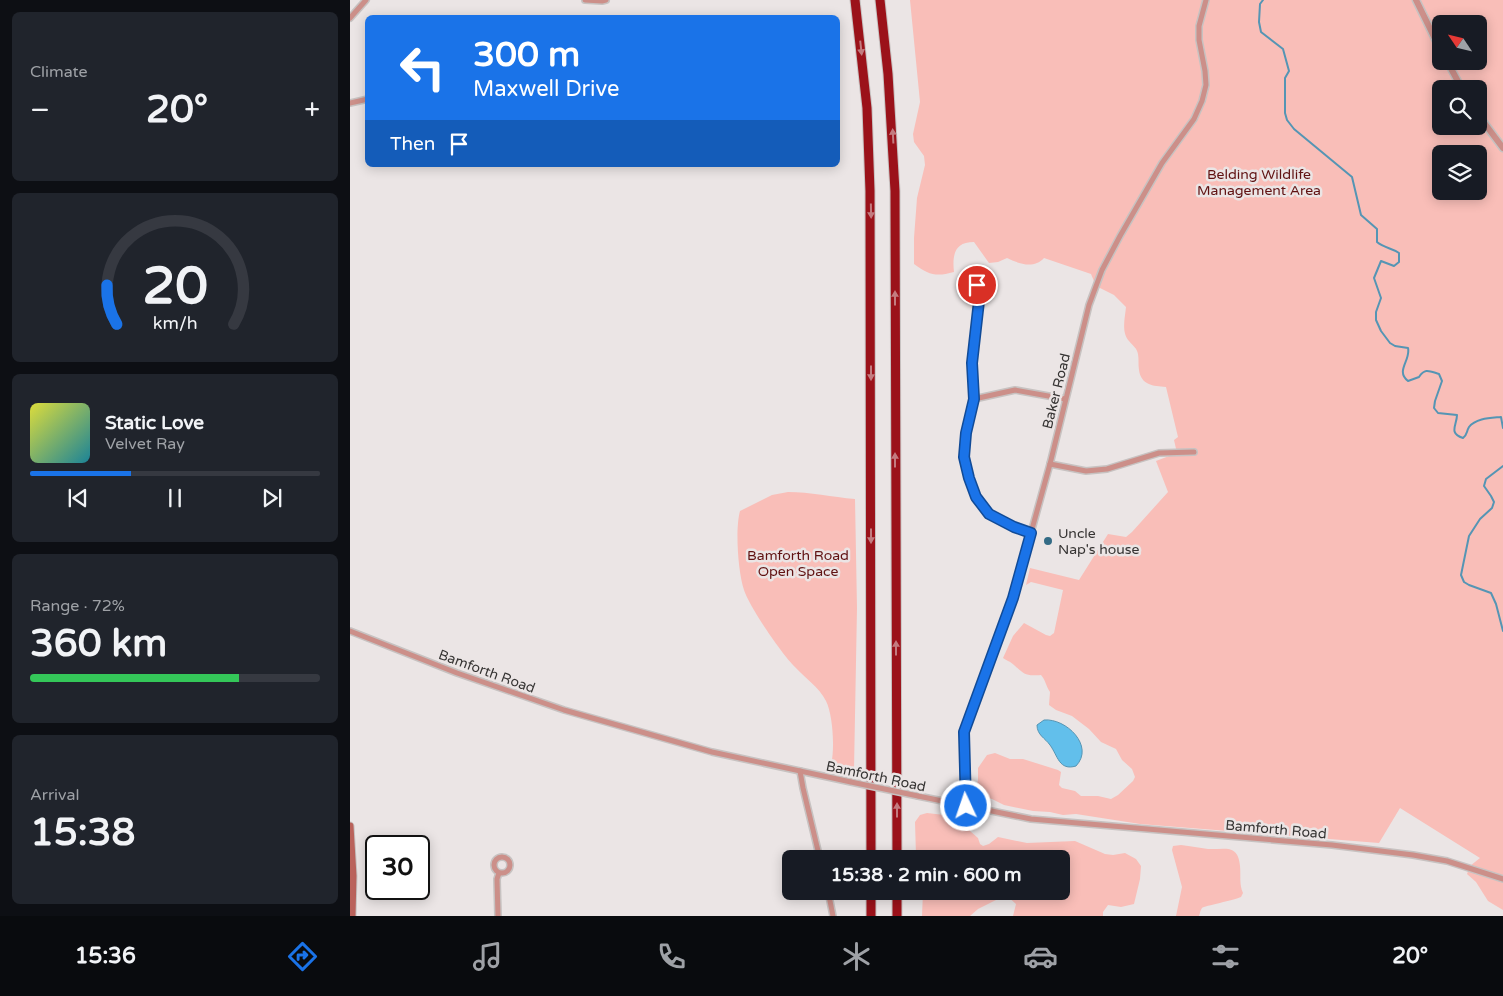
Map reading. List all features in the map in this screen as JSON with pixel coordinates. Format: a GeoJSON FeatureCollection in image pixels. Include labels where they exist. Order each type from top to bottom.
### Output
{"type":"FeatureCollection","features":[{"type":"Feature","properties":{"kind":"highway"},"geometry":{"type":"LineString","coordinates":[[855,0],[866,100],[870,191],[871,850]]}},
{"type":"Feature","properties":{"kind":"highway"},"geometry":{"type":"LineString","coordinates":[[880,0],[888,74],[895,191],[897,850]]}},
{"type":"Feature","properties":{"kind":"highway"},"geometry":{"type":"LineString","coordinates":[[871,900],[871,916]]}},
{"type":"Feature","properties":{"kind":"highway"},"geometry":{"type":"LineString","coordinates":[[897,900],[897,916]]}},
{"type":"Feature","properties":{"kind":"main road"},"geometry":{"type":"LineString","coordinates":[[350,826],[353,876],[352,916]]}},
{"type":"Feature","properties":{"kind":"street"},"geometry":{"type":"LineString","coordinates":[[350,18],[366,0]]}},
{"type":"Feature","properties":{"kind":"street"},"geometry":{"type":"LineString","coordinates":[[585,0],[602,2],[606,0]]}},
{"type":"Feature","properties":{"kind":"street","name":"Baker Road"},"geometry":{"type":"LineString","coordinates":[[966,806],[964,732],[1013,598],[1050,464],[1089,305],[1102,270],[1162,163],[1194,119],[1202,100],[1206,85],[1199,40],[1199,26],[1206,0]]}},
{"type":"Feature","properties":{"kind":"street"},"geometry":{"type":"LineString","coordinates":[[1416,0],[1432,33]]}},
{"type":"Feature","properties":{"kind":"street"},"geometry":{"type":"LineString","coordinates":[[350,103],[365,100]]}},
{"type":"Feature","properties":{"kind":"street"},"geometry":{"type":"LineString","coordinates":[[1487,127],[1503,148]]}},
{"type":"Feature","properties":{"kind":"street"},"geometry":{"type":"LineString","coordinates":[[979,301],[972,363],[974,399],[966,433],[964,457],[976,497],[989,514],[1014,527],[1031,533]]}},
{"type":"Feature","properties":{"kind":"street"},"geometry":{"type":"LineString","coordinates":[[974,399],[1015,390],[1065,398]]}},
{"type":"Feature","properties":{"kind":"street"},"geometry":{"type":"LineString","coordinates":[[1050,464],[1086,471],[1106,469],[1159,453],[1194,452]]}},
{"type":"Feature","properties":{"kind":"street","name":"Bamforth Road"},"geometry":{"type":"LineString","coordinates":[[350,631],[465,676],[564,710],[648,733],[680,744],[851,782],[1031,819],[1332,845],[1413,855],[1448,861],[1503,879]]}},
{"type":"Feature","properties":{"kind":"street"},"geometry":{"type":"LineString","coordinates":[[800,771],[802,788],[818,850]]}},
{"type":"Feature","properties":{"kind":"street"},"geometry":{"type":"LineString","coordinates":[[498,916],[497,879],[499,873]]}},
{"type":"Feature","properties":{"kind":"street"},"geometry":{"type":"LineString","coordinates":[[830,900],[833,916]]}},
{"type":"Feature","properties":{"kind":"green space","name":"Belding Wildlife Management Area"},"geometry":{"type":"Polygon","coordinates":[[[910,0],[1503,0],[1503,910],[1488,901],[1476,882],[1467,874],[1470,866],[1480,858],[1400,808],[1379,843],[1140,824],[1076,814],[1063,815],[1004,805],[976,793],[978,768],[987,755],[995,753],[1010,759],[1023,759],[1058,770],[1061,772],[1059,785],[1062,788],[1075,791],[1081,796],[1098,796],[1111,799],[1133,781],[1135,777],[1132,769],[1122,760],[1116,749],[1101,742],[1089,729],[1072,716],[1049,705],[1050,692],[1041,675],[1026,674],[1003,658],[1013,636],[1024,623],[1046,635],[1050,636],[1054,633],[1063,590],[1031,582],[1026,585],[1030,568],[1079,580],[1108,534],[1126,537],[1168,492],[1156,461],[1177,453],[1174,440],[1178,437],[1166,387],[1148,384],[1140,375],[1136,349],[1125,333],[1126,307],[1114,295],[1096,286],[1091,274],[1044,258],[1031,264],[1021,264],[1007,258],[989,263],[974,242],[963,244],[956,250],[954,255],[954,272],[933,274],[924,271],[914,264],[917,198],[925,165],[924,156],[914,142],[913,134],[920,102],[910,0]]]}},
{"type":"Feature","properties":{"kind":"green space","name":"Bamforth Road Open Space"},"geometry":{"type":"Polygon","coordinates":[[[788,492],[855,499],[857,608],[854,770],[831,765],[833,732],[826,701],[820,691],[789,661],[774,642],[752,607],[742,582],[737,539],[740,511],[772,495],[788,492]]]}},
{"type":"Feature","properties":{"kind":"green space"},"geometry":{"type":"Polygon","coordinates":[[[927,813],[970,818],[970,831],[983,846],[998,837],[1027,843],[1075,841],[1105,854],[1125,853],[1136,859],[1141,866],[1134,904],[1121,907],[1108,905],[1103,912],[1103,916],[1013,916],[1016,904],[1012,900],[1070,900],[1070,850],[916,850],[915,822],[920,815],[927,813]]]}},
{"type":"Feature","properties":{"kind":"green space"},"geometry":{"type":"Polygon","coordinates":[[[1181,845],[1208,849],[1229,849],[1233,851],[1239,859],[1243,893],[1241,897],[1204,907],[1201,909],[1199,916],[1176,916],[1182,887],[1172,850],[1173,846],[1181,845]]]}},
{"type":"Feature","properties":{"kind":"green space"},"geometry":{"type":"Polygon","coordinates":[[[923,900],[996,900],[978,909],[970,916],[922,916],[923,900]]]}},
{"type":"Feature","properties":{"kind":"water"},"geometry":{"type":"Polygon","coordinates":[[[1044,720],[1069,728],[1080,742],[1081,758],[1076,766],[1070,767],[1062,764],[1050,745],[1040,734],[1037,725],[1044,720]]]}},
{"type":"Feature","properties":{"kind":"waterway"},"geometry":{"type":"LineString","coordinates":[[1263,0],[1260,4],[1259,22],[1261,32],[1283,49],[1289,71],[1285,78],[1285,113],[1287,120],[1294,129],[1352,177],[1361,215],[1377,229],[1377,242],[1399,253],[1399,262],[1394,266],[1381,261],[1374,278],[1381,298],[1376,312],[1376,320],[1381,331],[1390,343],[1395,346],[1408,348],[1403,369],[1404,377],[1408,381],[1419,377],[1425,371],[1439,374],[1442,381],[1434,408],[1438,413],[1457,415],[1454,428],[1458,436],[1463,438],[1472,424],[1484,419],[1501,417],[1503,428]]}},
{"type":"Feature","properties":{"kind":"waterway"},"geometry":{"type":"LineString","coordinates":[[1503,466],[1486,479],[1484,486],[1494,502],[1492,508],[1480,519],[1469,536],[1461,575],[1464,582],[1491,593],[1503,631]]}},
{"type":"Feature","properties":{"kind":"place","name":"Uncle Nap's house"},"geometry":{"type":"Point","coordinates":[1048,541]}},
{"type":"Feature","properties":{"kind":"route"},"geometry":{"type":"LineString","coordinates":[[966,806],[964,732],[1013,598],[1031,533],[1014,527],[989,514],[976,497],[964,457],[966,433],[974,399],[972,363],[979,301],[974,294],[974,288],[977,285]]}}]}
